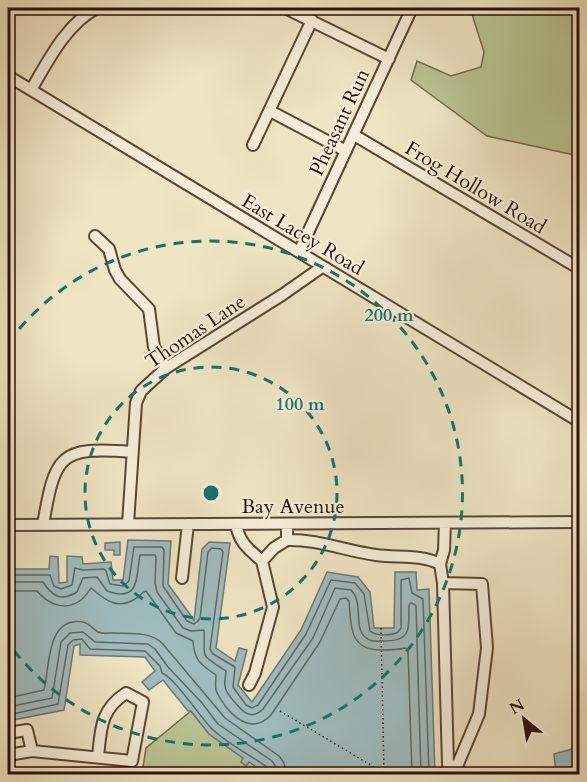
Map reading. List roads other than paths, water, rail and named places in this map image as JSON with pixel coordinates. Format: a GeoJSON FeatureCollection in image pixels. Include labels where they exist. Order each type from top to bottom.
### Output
{"type":"FeatureCollection","features":[{"type":"Feature","properties":{"kind":"street"},"geometry":{"type":"LineString","coordinates":[[31,90],[59,45],[74,26],[88,12],[97,8]]}},
{"type":"Feature","properties":{"kind":"street"},"geometry":{"type":"LineString","coordinates":[[285,8],[389,59]]}},
{"type":"Feature","properties":{"kind":"street","name":"Pheasant Run"},"geometry":{"type":"LineString","coordinates":[[299,252],[412,8]]}},
{"type":"Feature","properties":{"kind":"street"},"geometry":{"type":"LineString","coordinates":[[253,145],[312,20]]}},
{"type":"Feature","properties":{"kind":"street","name":"East Lacey Road"},"geometry":{"type":"LineString","coordinates":[[8,76],[579,422]]}},
{"type":"Feature","properties":{"kind":"street"},"geometry":{"type":"LineString","coordinates":[[270,111],[346,151]]}},
{"type":"Feature","properties":{"kind":"street","name":"Frog Hollow Road"},"geometry":{"type":"LineString","coordinates":[[354,135],[579,269]]}},
{"type":"Feature","properties":{"kind":"street"},"geometry":{"type":"LineString","coordinates":[[95,236],[109,249],[120,279],[149,309],[154,347],[166,368]]}},
{"type":"Feature","properties":{"kind":"street","name":"Thomas Lane"},"geometry":{"type":"LineString","coordinates":[[128,524],[136,403],[141,391],[166,368],[322,267]]}},
{"type":"Feature","properties":{"kind":"street"},"geometry":{"type":"LineString","coordinates":[[43,525],[54,474],[66,458],[75,453],[96,449],[132,452]]}},
{"type":"Feature","properties":{"kind":"street","name":"Bay Avenue"},"geometry":{"type":"LineString","coordinates":[[8,525],[579,522]]}},
{"type":"Feature","properties":{"kind":"street"},"geometry":{"type":"LineString","coordinates":[[320,543],[324,523]]}},
{"type":"Feature","properties":{"kind":"street"},"geometry":{"type":"LineString","coordinates":[[443,583],[482,584],[487,648],[479,714],[458,764],[454,766],[448,764],[443,583],[440,564],[444,550],[445,523]]}},
{"type":"Feature","properties":{"kind":"street"},"geometry":{"type":"LineString","coordinates":[[182,578],[188,524]]}},
{"type":"Feature","properties":{"kind":"street"},"geometry":{"type":"LineString","coordinates":[[236,524],[243,545],[262,561],[273,607],[255,673],[249,685]]}},
{"type":"Feature","properties":{"kind":"street"},"geometry":{"type":"LineString","coordinates":[[287,524],[288,540]]}},
{"type":"Feature","properties":{"kind":"street"},"geometry":{"type":"LineString","coordinates":[[262,561],[274,548],[288,540],[320,543],[375,555],[427,558],[440,564]]}},
{"type":"Feature","properties":{"kind":"street"},"geometry":{"type":"LineString","coordinates":[[8,755],[32,751],[132,761],[143,702],[126,693],[111,703],[102,725],[98,757]]}},
{"type":"Feature","properties":{"kind":"street"},"geometry":{"type":"LineString","coordinates":[[8,733],[27,730],[32,751]]}},
{"type":"Feature","properties":{"kind":"water"},"geometry":{"type":"Polygon","coordinates":[[[128,540],[171,541],[168,584],[194,620],[202,549],[209,542],[230,543],[216,648],[235,661],[239,648],[247,650],[238,685],[252,702],[301,630],[327,572],[358,577],[370,592],[374,628],[394,628],[395,572],[416,572],[417,590],[429,589],[435,774],[267,774],[249,762],[246,766],[241,762],[243,758],[209,734],[163,680],[149,690],[142,682],[155,671],[145,657],[80,655],[80,644],[74,646],[64,710],[8,721],[8,569],[49,569],[50,556],[58,557],[59,583],[67,582],[67,556],[82,557],[83,564],[111,562],[113,580],[123,580],[128,540]]]}},
{"type":"Feature","properties":{"kind":"water"},"geometry":{"type":"Polygon","coordinates":[[[120,542],[120,555],[114,555],[114,550],[105,550],[105,543],[120,542]]]}},
{"type":"Feature","properties":{"kind":"water"},"geometry":{"type":"Polygon","coordinates":[[[579,747],[579,774],[556,774],[554,754],[579,747]]]}}]}
